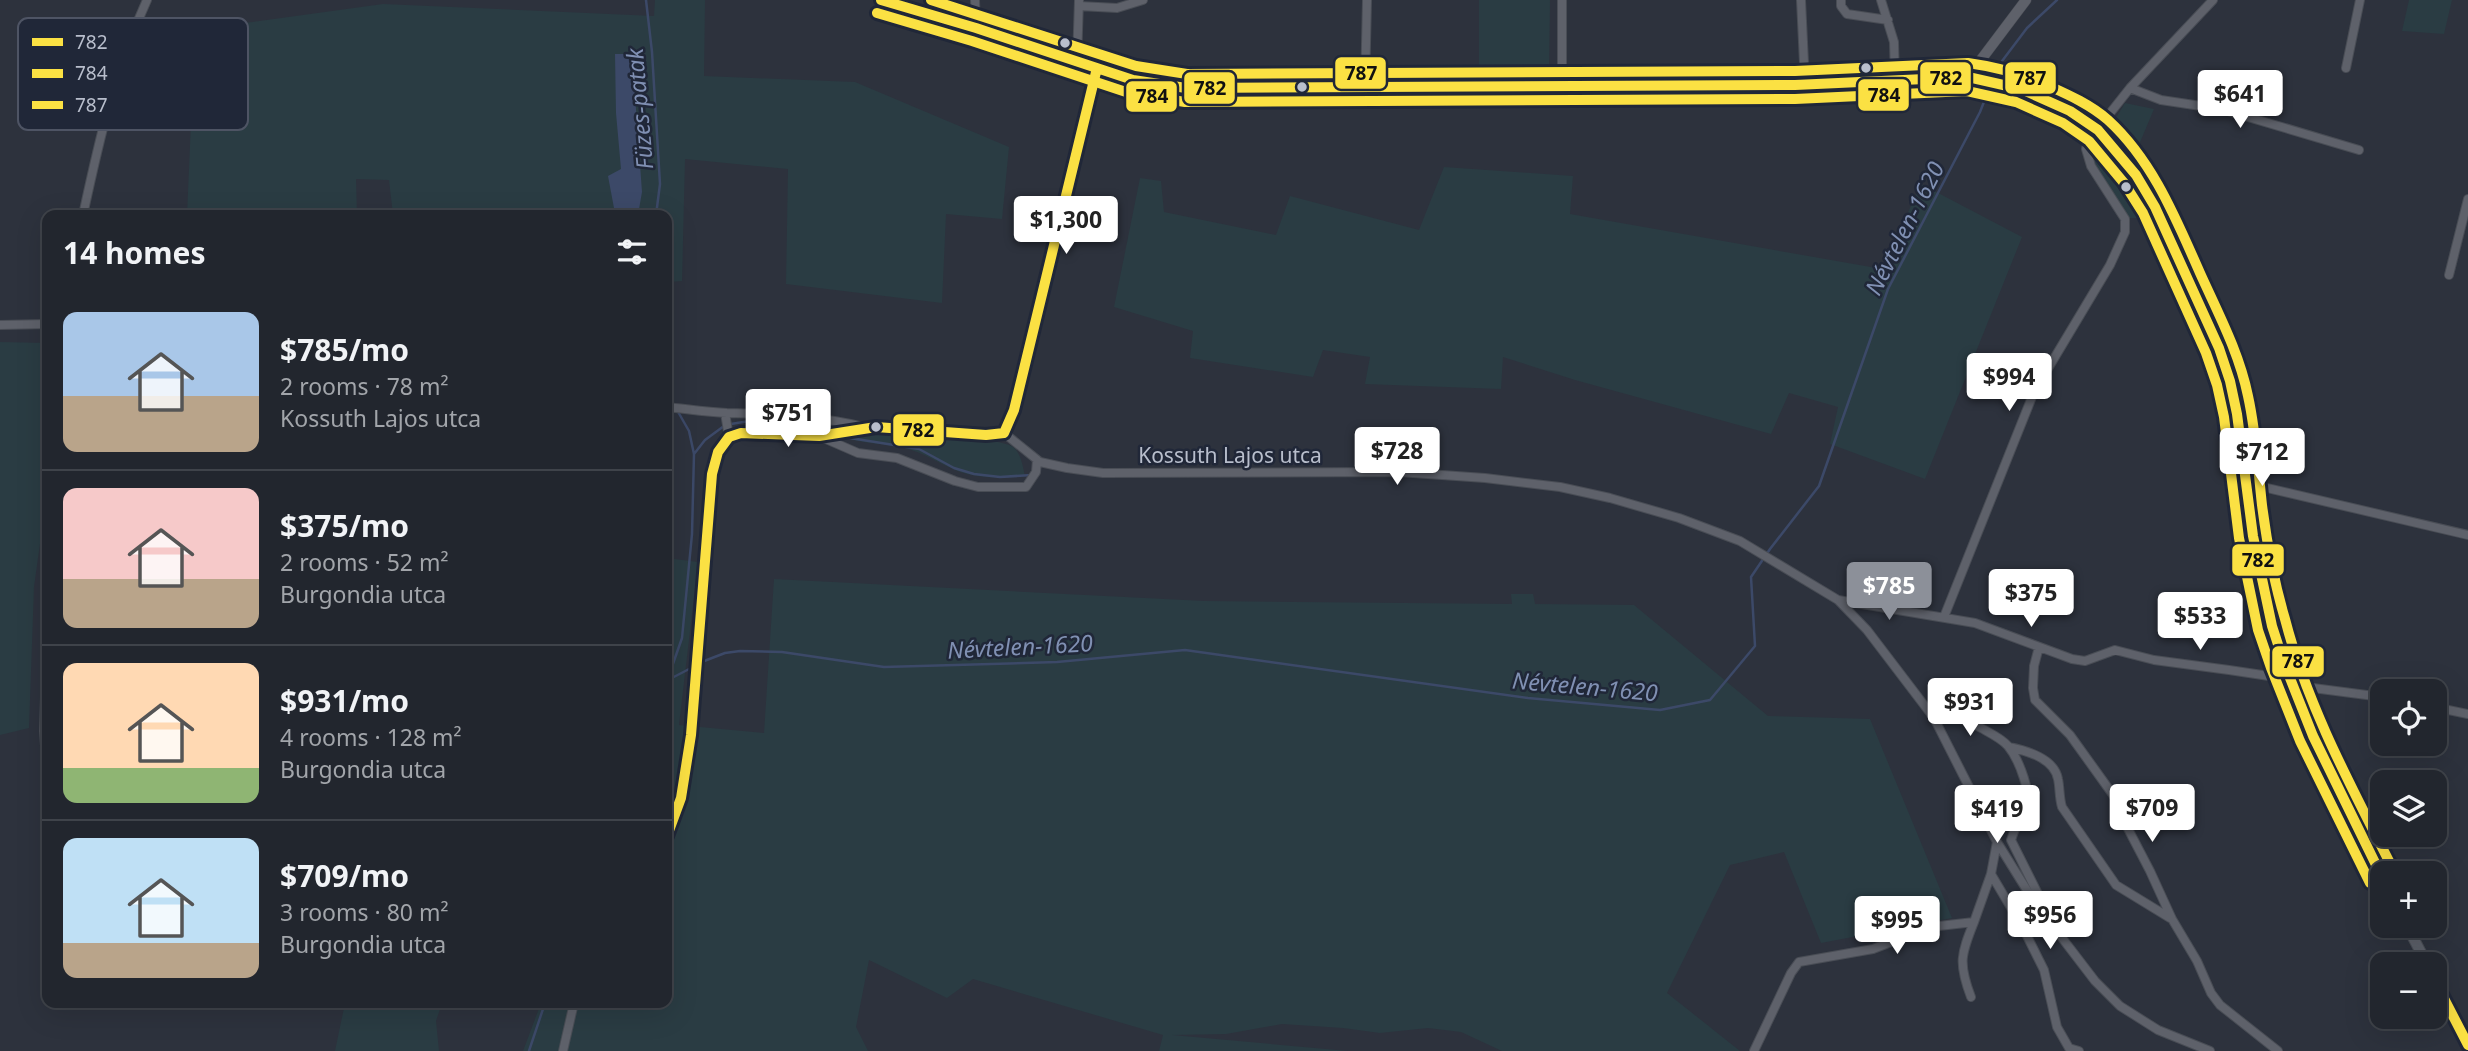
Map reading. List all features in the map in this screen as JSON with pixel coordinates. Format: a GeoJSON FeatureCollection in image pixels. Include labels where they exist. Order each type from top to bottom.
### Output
{"type":"FeatureCollection","features":[{"type":"Feature","properties":{"kind":"main road"},"geometry":{"type":"LineString","coordinates":[[881,0],[1133,80],[1186,88],[1805,85],[1895,79],[1973,78],[2021,89],[2051,101],[2098,130],[2136,175],[2155,206],[2219,348],[2228,370],[2241,422],[2246,483],[2272,631],[2286,674],[2312,736],[2374,861]]}},
{"type":"Feature","properties":{"kind":"main road"},"geometry":{"type":"LineString","coordinates":[[2447,1004],[2468,1045]]}},
{"type":"Feature","properties":{"kind":"street"},"geometry":{"type":"LineString","coordinates":[[139,18],[147,0]]}},
{"type":"Feature","properties":{"kind":"street"},"geometry":{"type":"LineString","coordinates":[[975,0],[976,28]]}},
{"type":"Feature","properties":{"kind":"street"},"geometry":{"type":"LineString","coordinates":[[1076,61],[1079,3],[1117,8],[1143,0]]}},
{"type":"Feature","properties":{"kind":"street"},"geometry":{"type":"LineString","coordinates":[[1365,88],[1367,0]]}},
{"type":"Feature","properties":{"kind":"street"},"geometry":{"type":"LineString","coordinates":[[1562,0],[1562,85]]}},
{"type":"Feature","properties":{"kind":"street"},"geometry":{"type":"LineString","coordinates":[[1801,0],[1805,85]]}},
{"type":"Feature","properties":{"kind":"street"},"geometry":{"type":"LineString","coordinates":[[1841,0],[1841,6],[1847,14],[1888,20]]}},
{"type":"Feature","properties":{"kind":"street"},"geometry":{"type":"LineString","coordinates":[[1881,0],[1894,42],[1895,79]]}},
{"type":"Feature","properties":{"kind":"street"},"geometry":{"type":"LineString","coordinates":[[1973,78],[2026,0]]}},
{"type":"Feature","properties":{"kind":"street"},"geometry":{"type":"LineString","coordinates":[[1944,617],[2034,392],[2104,277],[2124,232],[2125,219],[2091,166],[2086,149],[2088,141],[2130,88],[2213,0]]}},
{"type":"Feature","properties":{"kind":"street"},"geometry":{"type":"LineString","coordinates":[[2346,68],[2360,0]]}},
{"type":"Feature","properties":{"kind":"street"},"geometry":{"type":"LineString","coordinates":[[672,822],[685,777],[712,474],[718,452],[729,437],[741,433],[819,436],[867,428],[939,429],[986,435],[1004,433],[1014,410],[1097,68]]}},
{"type":"Feature","properties":{"kind":"street"},"geometry":{"type":"LineString","coordinates":[[2130,88],[2161,100],[2221,109],[2359,150]]}},
{"type":"Feature","properties":{"kind":"street"},"geometry":{"type":"LineString","coordinates":[[84,210],[103,130]]}},
{"type":"Feature","properties":{"kind":"street"},"geometry":{"type":"LineString","coordinates":[[2449,275],[2468,199]]}},
{"type":"Feature","properties":{"kind":"street"},"geometry":{"type":"LineString","coordinates":[[0,325],[42,324]]}},
{"type":"Feature","properties":{"kind":"street"},"geometry":{"type":"LineString","coordinates":[[672,407],[725,413],[780,413],[867,428]]}},
{"type":"Feature","properties":{"kind":"street"},"geometry":{"type":"LineString","coordinates":[[725,413],[729,437]]}},
{"type":"Feature","properties":{"kind":"street","name":"Kossuth Lajos utca"},"geometry":{"type":"LineString","coordinates":[[1004,433],[1037,460],[1067,468],[1104,473],[1399,472],[1560,487],[1679,517],[1740,541],[1838,600],[1975,623],[2072,659],[2085,661],[2115,650],[2154,660],[2269,676],[2286,674]]}},
{"type":"Feature","properties":{"kind":"street"},"geometry":{"type":"LineString","coordinates":[[819,436],[858,453],[897,458],[955,481],[978,487],[1026,486],[1035,475],[1037,460]]}},
{"type":"Feature","properties":{"kind":"street"},"geometry":{"type":"LineString","coordinates":[[2246,483],[2468,535]]}},
{"type":"Feature","properties":{"kind":"street"},"geometry":{"type":"LineString","coordinates":[[1838,600],[1867,630],[1934,718],[1997,842],[2033,900],[2095,981],[2120,1006],[2158,1030],[2210,1051]]}},
{"type":"Feature","properties":{"kind":"street"},"geometry":{"type":"LineString","coordinates":[[2039,647],[2034,666],[2035,700],[2070,735],[2110,789],[2172,919],[2197,961],[2211,993],[2220,1005],[2278,1051]]}},
{"type":"Feature","properties":{"kind":"street"},"geometry":{"type":"LineString","coordinates":[[2293,690],[2313,688],[2370,695]]}},
{"type":"Feature","properties":{"kind":"street"},"geometry":{"type":"LineString","coordinates":[[2447,710],[2468,714]]}},
{"type":"Feature","properties":{"kind":"street"},"geometry":{"type":"LineString","coordinates":[[1934,718],[1958,717],[1967,720],[2009,747],[2028,752],[2051,765],[2058,778],[2062,807],[2116,885],[2172,919]]}},
{"type":"Feature","properties":{"kind":"street"},"geometry":{"type":"LineString","coordinates":[[2009,747],[2024,779],[2032,813],[2015,828],[2011,840],[2031,884],[2057,929]]}},
{"type":"Feature","properties":{"kind":"street"},"geometry":{"type":"LineString","coordinates":[[1971,997],[1962,968],[1963,950],[1990,874],[1997,842]]}},
{"type":"Feature","properties":{"kind":"street"},"geometry":{"type":"LineString","coordinates":[[1990,874],[2023,928],[2044,970],[2057,1027],[2069,1048],[2079,1051]]}},
{"type":"Feature","properties":{"kind":"street"},"geometry":{"type":"LineString","coordinates":[[1754,1051],[1791,973],[1799,962],[1873,950],[1930,927],[1974,922]]}},
{"type":"Feature","properties":{"kind":"street"},"geometry":{"type":"LineString","coordinates":[[563,1051],[574,1008]]}},
{"type":"Feature","properties":{"kind":"shaded area"},"geometry":{"type":"Polygon","coordinates":[[[655,0],[705,0],[704,76],[855,82],[1009,147],[1002,219],[946,214],[942,303],[786,284],[788,169],[685,159],[682,281],[672,282],[672,210],[392,210],[389,180],[356,179],[357,210],[187,210],[191,130],[248,130],[248,23],[383,4],[654,16],[655,0]]]}},
{"type":"Feature","properties":{"kind":"shaded area"},"geometry":{"type":"Polygon","coordinates":[[[1479,0],[1550,0],[1549,69],[1479,70],[1479,0]]]}},
{"type":"Feature","properties":{"kind":"shaded area"},"geometry":{"type":"Polygon","coordinates":[[[2409,0],[2452,0],[2444,34],[2402,31],[2409,0]]]}},
{"type":"Feature","properties":{"kind":"shaded area"},"geometry":{"type":"Polygon","coordinates":[[[2125,103],[2154,109],[2133,159],[2108,131],[2125,103]]]}},
{"type":"Feature","properties":{"kind":"shaded area"},"geometry":{"type":"Polygon","coordinates":[[[2093,140],[2111,151],[2126,169],[2149,209],[2144,218],[2130,218],[2103,181],[2094,161],[2093,140]]]}},
{"type":"Feature","properties":{"kind":"shaded area"},"geometry":{"type":"Polygon","coordinates":[[[1444,167],[1573,176],[1570,214],[1882,269],[1921,184],[2022,237],[1925,479],[1830,444],[1838,407],[1789,393],[1771,434],[1575,380],[1503,357],[1501,389],[1365,384],[1370,357],[1323,350],[1313,377],[1190,358],[1193,331],[1114,307],[1140,178],[1161,181],[1164,212],[1276,235],[1290,196],[1419,230],[1444,167]]]}},
{"type":"Feature","properties":{"kind":"shaded area"},"geometry":{"type":"Polygon","coordinates":[[[0,342],[42,343],[42,529],[34,587],[29,728],[0,735],[0,342]]]}},
{"type":"Feature","properties":{"kind":"shaded area"},"geometry":{"type":"Polygon","coordinates":[[[840,431],[959,437],[1002,443],[1013,447],[1018,453],[1025,476],[976,476],[911,450],[848,439],[840,436],[840,431]]]}},
{"type":"Feature","properties":{"kind":"shaded area"},"geometry":{"type":"Polygon","coordinates":[[[672,559],[698,562],[679,725],[764,733],[774,579],[1204,601],[1512,604],[1511,594],[1533,594],[1535,604],[1634,605],[1768,716],[1870,719],[1952,918],[1821,943],[1784,852],[1730,865],[1667,993],[1740,1051],[1502,1051],[1461,1032],[1428,1028],[1380,1033],[1282,1024],[1226,1034],[1172,1035],[1348,1051],[1159,1051],[1163,1035],[973,979],[947,998],[869,960],[856,1027],[868,1051],[523,1051],[539,1008],[672,1008],[672,559]]]}},
{"type":"Feature","properties":{"kind":"shaded area"},"geometry":{"type":"Polygon","coordinates":[[[344,1008],[440,1008],[436,1021],[439,1051],[335,1051],[344,1008]]]}},
{"type":"Feature","properties":{"kind":"water"},"geometry":{"type":"Polygon","coordinates":[[[615,54],[632,54],[642,192],[639,210],[614,210],[608,176],[621,169],[615,54]]]}},
{"type":"Feature","properties":{"kind":"waterway","name":"Füzes-patak"},"geometry":{"type":"LineString","coordinates":[[646,0],[660,184],[657,210]]}},
{"type":"Feature","properties":{"kind":"waterway","name":"Névtelen-1620"},"geometry":{"type":"LineString","coordinates":[[1992,77],[2027,28],[2057,0]]}},
{"type":"Feature","properties":{"kind":"waterway"},"geometry":{"type":"LineString","coordinates":[[1478,77],[1555,78]]}},
{"type":"Feature","properties":{"kind":"waterway","name":"Névtelen-1620"},"geometry":{"type":"LineString","coordinates":[[699,663],[725,653],[740,651],[782,652],[884,667],[1057,662],[1185,650],[1528,698],[1660,710],[1710,700],[1755,646],[1751,577],[1819,486],[1888,289],[1980,112],[1991,84]]}},
{"type":"Feature","properties":{"kind":"waterway"},"geometry":{"type":"LineString","coordinates":[[2011,99],[2052,118]]}},
{"type":"Feature","properties":{"kind":"waterway"},"geometry":{"type":"LineString","coordinates":[[2059,122],[2081,133]]}},
{"type":"Feature","properties":{"kind":"waterway"},"geometry":{"type":"LineString","coordinates":[[2094,142],[2120,176],[2144,217]]}},
{"type":"Feature","properties":{"kind":"waterway","name":"Füzes-patak"},"geometry":{"type":"LineString","coordinates":[[672,667],[682,638],[692,534],[694,454],[689,431],[677,410]]}},
{"type":"Feature","properties":{"kind":"waterway"},"geometry":{"type":"LineString","coordinates":[[731,424],[768,420],[832,424]]}},
{"type":"Feature","properties":{"kind":"waterway"},"geometry":{"type":"LineString","coordinates":[[694,454],[705,440],[724,426]]}},
{"type":"Feature","properties":{"kind":"waterway"},"geometry":{"type":"LineString","coordinates":[[850,438],[919,449],[954,468],[974,474],[1000,477],[1032,475]]}},
{"type":"Feature","properties":{"kind":"waterway","name":"Névtelen-1620"},"geometry":{"type":"LineString","coordinates":[[672,678],[693,667]]}},
{"type":"Feature","properties":{"kind":"waterway","name":"Füzes-patak"},"geometry":{"type":"LineString","coordinates":[[529,1051],[543,1008]]}},
{"type":"Feature","properties":{"kind":"transit line","name":"782"},"geometry":{"type":"LineString","coordinates":[[881,0],[1133,80],[1186,88],[1795,85],[1968,77],[2021,89],[2070,111],[2098,130],[2136,175],[2155,207],[2219,348],[2237,414],[2253,536],[2272,626],[2313,736],[2374,861]]}},
{"type":"Feature","properties":{"kind":"transit line","name":"787"},"geometry":{"type":"LineString","coordinates":[[931,0],[1136,66],[1187,74],[1795,71],[1968,63],[2029,78],[2087,105],[2124,136],[2151,172],[2234,348],[2251,410],[2271,563],[2295,652],[2333,748],[2389,861]]}},
{"type":"Feature","properties":{"kind":"transit line","name":"784"},"geometry":{"type":"LineString","coordinates":[[877,13],[1129,93],[1185,102],[1795,99],[1967,91],[2016,102],[2063,123],[2089,141],[2124,183],[2143,213],[2206,353],[2224,417],[2239,538],[2258,630],[2300,741],[2370,883]]}},
{"type":"Feature","properties":{"kind":"transit line","name":"782"},"geometry":{"type":"LineString","coordinates":[[1004,433],[1014,410],[1097,68]]}},
{"type":"Feature","properties":{"kind":"transit line","name":"782"},"geometry":{"type":"LineString","coordinates":[[729,437],[741,433],[819,436],[876,427],[986,435],[1004,433]]}},
{"type":"Feature","properties":{"kind":"transit line","name":"782"},"geometry":{"type":"LineString","coordinates":[[672,822],[681,798],[691,735],[712,474],[718,452],[729,437]]}},
{"type":"Feature","properties":{"kind":"transit line","name":"782"},"geometry":{"type":"LineString","coordinates":[[2447,1004],[2468,1045]]}}]}
